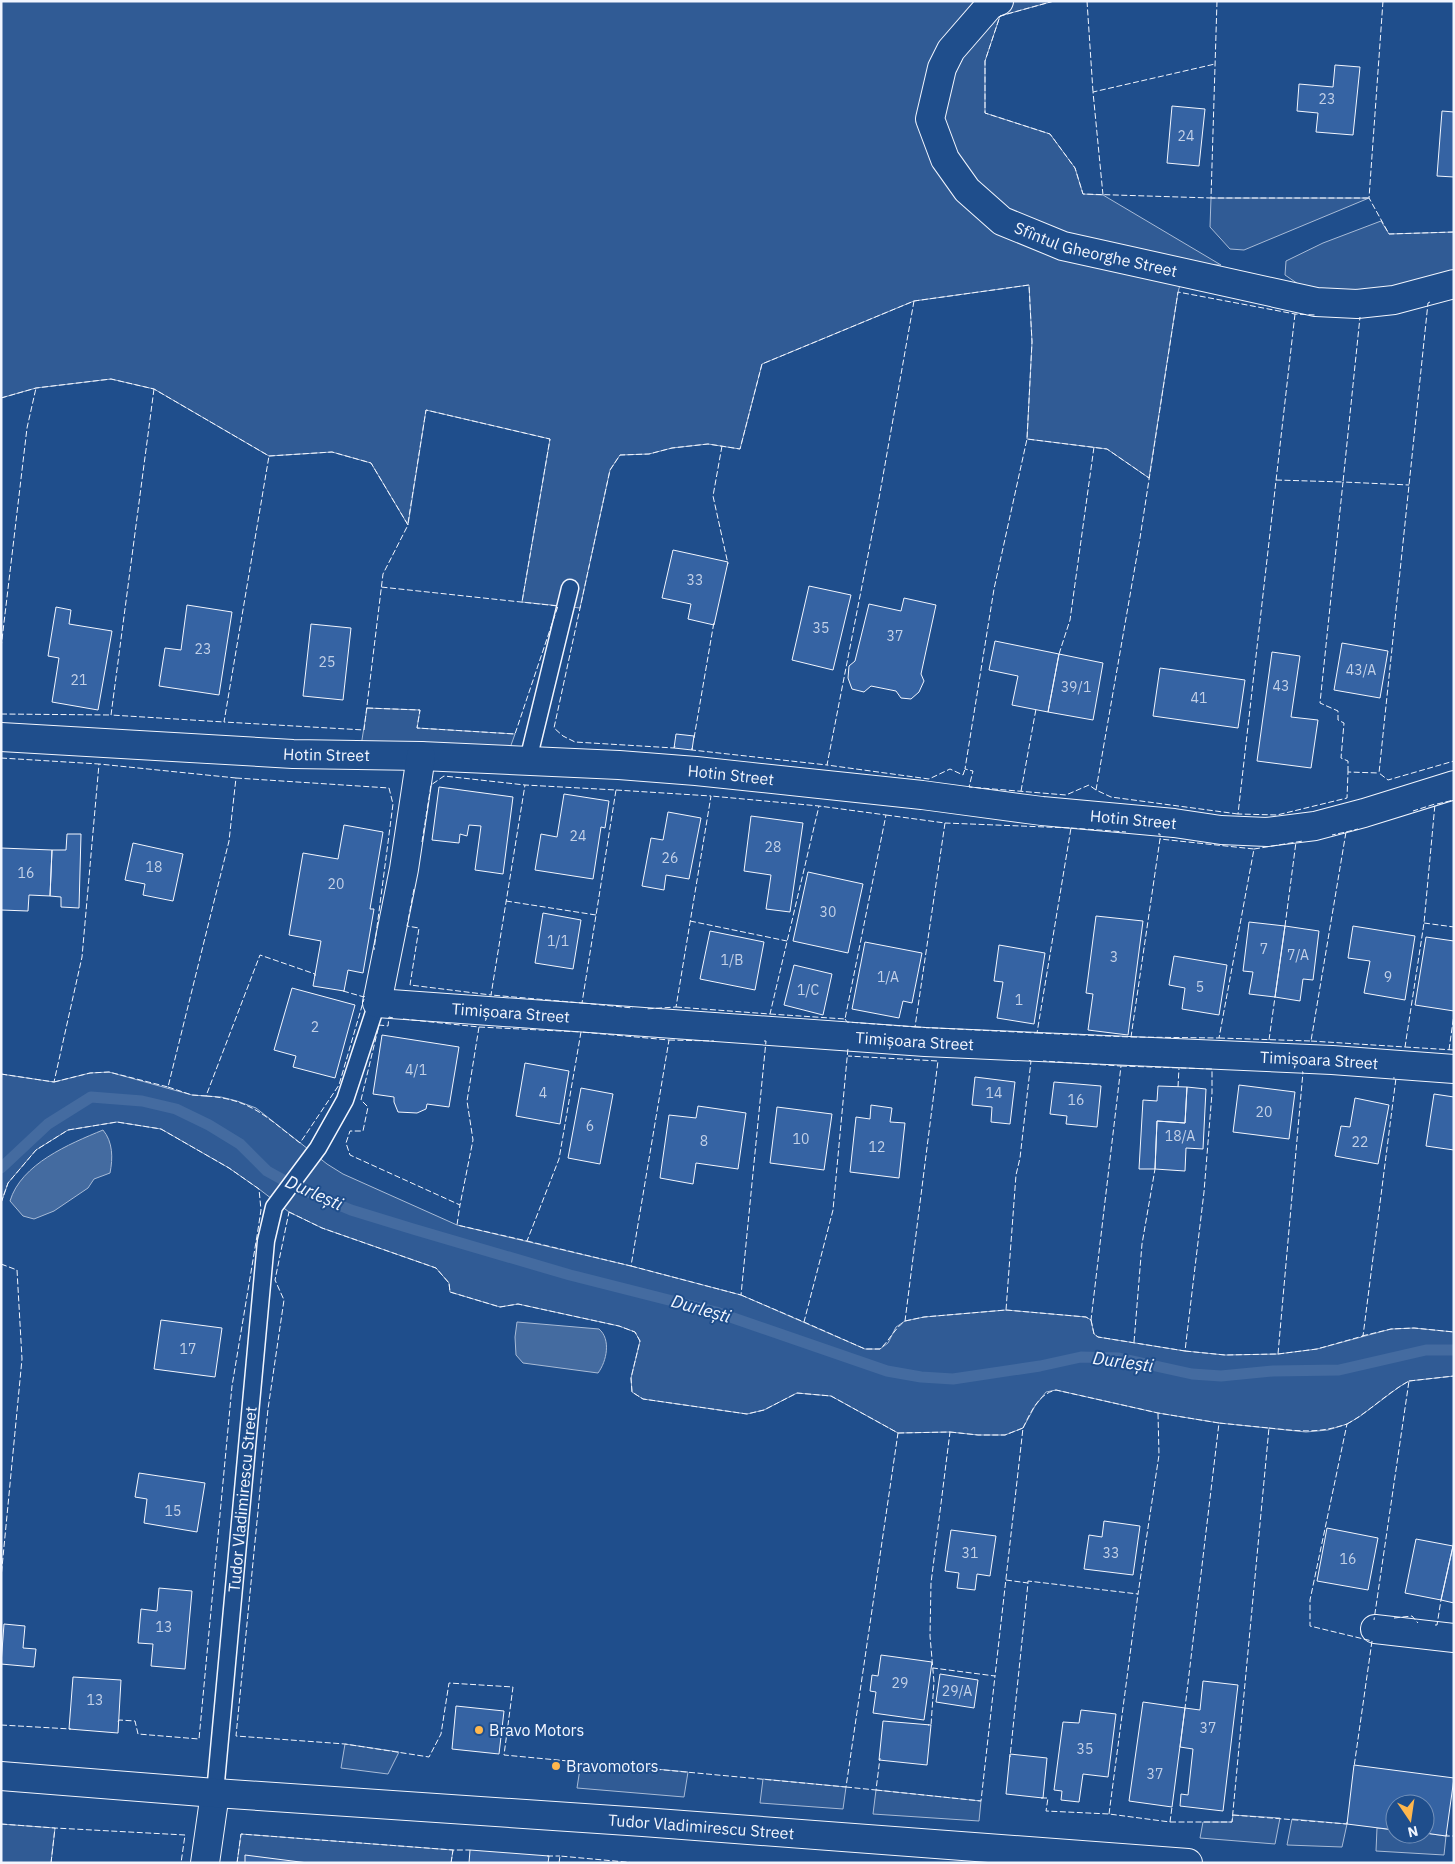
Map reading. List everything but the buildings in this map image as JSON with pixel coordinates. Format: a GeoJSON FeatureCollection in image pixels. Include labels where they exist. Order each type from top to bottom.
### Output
{"type":"FeatureCollection","features":[{"type":"Feature","properties":{"kind":"street","name":"Sfîntul Gheorghe Street"},"geometry":{"type":"LineString","coordinates":[[999,1],[990,5],[952,50],[942,68],[930,119],[945,159],[968,190],[1002,221],[1063,246],[1316,302],[1357,304],[1394,300],[1454,284]]}},
{"type":"Feature","properties":{"kind":"street","name":"Hotin Street"},"geometry":{"type":"LineString","coordinates":[[1,737],[293,754],[528,760],[696,771],[922,795],[1042,811],[1174,823],[1222,830],[1267,832],[1315,826],[1454,785]]}},
{"type":"Feature","properties":{"kind":"street"},"geometry":{"type":"LineString","coordinates":[[376,1003],[404,869],[421,756]]}},
{"type":"Feature","properties":{"kind":"street","name":"Timișoara Street"},"geometry":{"type":"LineString","coordinates":[[376,1003],[925,1042],[1332,1060],[1454,1069]]}},
{"type":"Feature","properties":{"kind":"street"},"geometry":{"type":"LineString","coordinates":[[1376,1629],[1454,1638]]}},
{"type":"Feature","properties":{"kind":"street","name":"Tudor Vladimirescu Street"},"geometry":{"type":"LineString","coordinates":[[1,1776],[1188,1863]]}},
{"type":"Feature","properties":{"kind":"street"},"geometry":{"type":"LineString","coordinates":[[205,1863],[215,1793]]}},
{"type":"Feature","properties":{"kind":"lane"},"geometry":{"type":"LineString","coordinates":[[528,760],[570,588]]}},
{"type":"Feature","properties":{"kind":"lane","name":"Tudor Vladimirescu Street"},"geometry":{"type":"LineString","coordinates":[[215,1793],[266,1241],[274,1207],[310,1159],[345,1100],[376,1003]]}},
{"type":"Feature","properties":{"kind":"shaded area"},"geometry":{"type":"Polygon","coordinates":[[[1,1],[1054,1],[1000,16],[985,61],[985,113],[1050,134],[1075,168],[1083,194],[1103,195],[1221,265],[1186,264],[1178,292],[1149,478],[1107,449],[1027,439],[1032,342],[1029,285],[914,301],[762,364],[740,449],[708,444],[672,448],[649,454],[620,455],[610,470],[580,608],[522,602],[550,439],[426,410],[408,525],[371,463],[332,452],[269,456],[154,389],[111,379],[36,388],[1,398],[1,1]]]}},
{"type":"Feature","properties":{"kind":"shaded area"},"geometry":{"type":"Polygon","coordinates":[[[1211,198],[1369,198],[1244,250],[1230,249],[1210,227],[1211,198]]]}},
{"type":"Feature","properties":{"kind":"shaded area"},"geometry":{"type":"Polygon","coordinates":[[[1381,221],[1389,234],[1454,232],[1454,274],[1352,298],[1307,290],[1285,275],[1286,261],[1323,243],[1381,221]]]}},
{"type":"Feature","properties":{"kind":"shaded area"},"geometry":{"type":"Polygon","coordinates":[[[367,708],[420,710],[417,728],[515,734],[510,748],[361,746],[367,708]]]}},
{"type":"Feature","properties":{"kind":"shaded area"},"geometry":{"type":"Polygon","coordinates":[[[109,1072],[192,1095],[221,1097],[256,1108],[327,1164],[343,1174],[457,1225],[631,1266],[741,1295],[865,1349],[880,1349],[888,1343],[896,1327],[905,1321],[924,1317],[1006,1310],[1086,1317],[1091,1320],[1094,1334],[1098,1337],[1185,1351],[1225,1355],[1278,1354],[1317,1349],[1391,1329],[1414,1328],[1454,1332],[1454,1376],[1409,1381],[1347,1424],[1328,1430],[1306,1432],[1219,1423],[1158,1413],[1056,1390],[1046,1392],[1035,1406],[1023,1428],[1005,1435],[950,1432],[898,1433],[831,1396],[797,1393],[764,1410],[747,1414],[643,1399],[632,1392],[631,1378],[640,1341],[635,1332],[619,1326],[518,1304],[500,1307],[450,1292],[449,1283],[436,1268],[322,1228],[289,1212],[229,1168],[161,1129],[117,1122],[68,1130],[36,1150],[8,1183],[1,1203],[1,1074],[54,1082],[90,1073],[109,1072]]]}},
{"type":"Feature","properties":{"kind":"shaded area"},"geometry":{"type":"Polygon","coordinates":[[[103,1130],[109,1140],[111,1150],[112,1162],[110,1173],[94,1179],[88,1188],[54,1211],[34,1219],[23,1216],[10,1201],[24,1176],[48,1157],[103,1130]]]}},
{"type":"Feature","properties":{"kind":"shaded area"},"geometry":{"type":"Polygon","coordinates":[[[517,1322],[599,1329],[603,1333],[606,1344],[604,1362],[601,1368],[598,1373],[523,1363],[516,1355],[515,1337],[517,1322]]]}},
{"type":"Feature","properties":{"kind":"shaded area"},"geometry":{"type":"Polygon","coordinates":[[[345,1744],[399,1752],[388,1774],[341,1768],[345,1744]]]}},
{"type":"Feature","properties":{"kind":"shaded area"},"geometry":{"type":"Polygon","coordinates":[[[581,1762],[688,1772],[684,1797],[577,1788],[581,1762]]]}},
{"type":"Feature","properties":{"kind":"shaded area"},"geometry":{"type":"Polygon","coordinates":[[[763,1779],[846,1787],[843,1809],[760,1803],[763,1779]]]}},
{"type":"Feature","properties":{"kind":"shaded area"},"geometry":{"type":"Polygon","coordinates":[[[876,1790],[981,1801],[979,1821],[873,1814],[876,1790]]]}},
{"type":"Feature","properties":{"kind":"shaded area"},"geometry":{"type":"Polygon","coordinates":[[[1233,1815],[1280,1818],[1275,1844],[1200,1838],[1203,1822],[1232,1822],[1233,1815]]]}},
{"type":"Feature","properties":{"kind":"shaded area"},"geometry":{"type":"Polygon","coordinates":[[[1292,1819],[1347,1824],[1342,1847],[1287,1845],[1292,1819]]]}},
{"type":"Feature","properties":{"kind":"shaded area"},"geometry":{"type":"Polygon","coordinates":[[[1,1824],[55,1828],[51,1863],[1,1863],[1,1824]]]}},
{"type":"Feature","properties":{"kind":"shaded area"},"geometry":{"type":"Polygon","coordinates":[[[1377,1828],[1385,1829],[1385,1844],[1435,1844],[1435,1834],[1446,1836],[1444,1855],[1376,1851],[1377,1828]]]}},
{"type":"Feature","properties":{"kind":"shaded area"},"geometry":{"type":"Polygon","coordinates":[[[241,1834],[453,1850],[451,1863],[237,1863],[241,1834]]]}},
{"type":"Feature","properties":{"kind":"waterway","name":"Durlești"},"geometry":{"type":"LineString","coordinates":[[1,1168],[48,1124],[91,1097],[142,1101],[176,1109],[209,1125],[240,1144],[267,1171],[296,1187],[351,1210],[570,1275],[716,1312],[887,1371],[921,1377],[953,1379],[1040,1366],[1081,1357],[1119,1358],[1192,1374],[1221,1376],[1273,1371],[1339,1370],[1426,1350],[1454,1350]]}},
{"type":"Feature","properties":{"kind":"fence"},"geometry":{"type":"LineString","coordinates":[[1054,1],[1000,16],[985,61],[985,113],[1050,134],[1075,168],[1083,194],[1211,198]]}},
{"type":"Feature","properties":{"kind":"fence"},"geometry":{"type":"LineString","coordinates":[[1087,1],[1093,92]]}},
{"type":"Feature","properties":{"kind":"fence"},"geometry":{"type":"LineString","coordinates":[[1217,1],[1211,198],[1369,198]]}},
{"type":"Feature","properties":{"kind":"fence"},"geometry":{"type":"LineString","coordinates":[[1383,1],[1369,198],[1389,234],[1454,232]]}},
{"type":"Feature","properties":{"kind":"fence"},"geometry":{"type":"LineString","coordinates":[[1103,195],[1093,92],[1215,64]]}},
{"type":"Feature","properties":{"kind":"fence"},"geometry":{"type":"LineString","coordinates":[[675,746],[674,748],[575,742],[563,736],[554,728],[610,470],[620,455],[649,454],[672,448],[708,444],[740,449],[762,364],[914,301],[1029,285],[1032,342],[1027,439]]}},
{"type":"Feature","properties":{"kind":"fence"},"geometry":{"type":"LineString","coordinates":[[1238,814],[1111,797],[1096,790],[1140,538],[1178,292],[1295,314],[1315,315]]}},
{"type":"Feature","properties":{"kind":"fence"},"geometry":{"type":"LineString","coordinates":[[914,301],[878,504],[827,765],[929,779],[950,769],[963,775],[965,769]]}},
{"type":"Feature","properties":{"kind":"fence"},"geometry":{"type":"LineString","coordinates":[[1430,302],[1428,303],[1379,773],[1388,780],[1454,761]]}},
{"type":"Feature","properties":{"kind":"fence"},"geometry":{"type":"LineString","coordinates":[[1295,314],[1238,814],[1277,815],[1347,798],[1348,772],[1379,773]]}},
{"type":"Feature","properties":{"kind":"fence"},"geometry":{"type":"LineString","coordinates":[[1276,480],[1343,482],[1360,317]]}},
{"type":"Feature","properties":{"kind":"fence"},"geometry":{"type":"LineString","coordinates":[[1,398],[36,388],[111,379],[154,389],[269,456],[332,452],[371,463],[408,525],[383,574],[364,730],[224,722],[269,456]]}},
{"type":"Feature","properties":{"kind":"fence"},"geometry":{"type":"LineString","coordinates":[[1,648],[27,428],[36,388]]}},
{"type":"Feature","properties":{"kind":"fence"},"geometry":{"type":"LineString","coordinates":[[154,389],[111,715],[224,722]]}},
{"type":"Feature","properties":{"kind":"fence"},"geometry":{"type":"LineString","coordinates":[[408,523],[426,410],[550,439],[522,602]]}},
{"type":"Feature","properties":{"kind":"fence"},"geometry":{"type":"LineString","coordinates":[[1096,790],[1089,785],[1066,795],[969,787],[973,771],[965,769],[994,589],[1027,439],[1107,449],[1149,478]]}},
{"type":"Feature","properties":{"kind":"fence"},"geometry":{"type":"LineString","coordinates":[[722,446],[713,496],[728,564]]}},
{"type":"Feature","properties":{"kind":"fence"},"geometry":{"type":"LineString","coordinates":[[1059,654],[1070,620],[1094,447]]}},
{"type":"Feature","properties":{"kind":"fence"},"geometry":{"type":"LineString","coordinates":[[1348,772],[1348,761],[1341,758],[1344,723],[1338,720],[1338,711],[1320,703],[1343,482],[1409,485]]}},
{"type":"Feature","properties":{"kind":"fence"},"geometry":{"type":"LineString","coordinates":[[367,708],[420,710],[417,728],[515,734],[558,606],[381,587]]}},
{"type":"Feature","properties":{"kind":"fence"},"geometry":{"type":"LineString","coordinates":[[694,738],[714,622]]}},
{"type":"Feature","properties":{"kind":"fence"},"geometry":{"type":"LineString","coordinates":[[1021,791],[1036,709]]}},
{"type":"Feature","properties":{"kind":"fence"},"geometry":{"type":"LineString","coordinates":[[1,714],[111,715]]}},
{"type":"Feature","properties":{"kind":"fence"},"geometry":{"type":"LineString","coordinates":[[692,748],[692,750],[827,765]]}},
{"type":"Feature","properties":{"kind":"fence"},"geometry":{"type":"LineString","coordinates":[[1,758],[99,764],[82,957],[54,1082],[1,1074]]}},
{"type":"Feature","properties":{"kind":"fence"},"geometry":{"type":"LineString","coordinates":[[54,1082],[90,1073],[109,1072],[168,1087],[229,841],[236,778],[99,764]]}},
{"type":"Feature","properties":{"kind":"fence"},"geometry":{"type":"LineString","coordinates":[[422,842],[431,785],[444,776],[525,785],[616,790],[582,1003],[491,995]]}},
{"type":"Feature","properties":{"kind":"fence"},"geometry":{"type":"LineString","coordinates":[[236,778],[389,788],[393,804],[374,950]]}},
{"type":"Feature","properties":{"kind":"fence"},"geometry":{"type":"LineString","coordinates":[[414,889],[407,926],[419,928],[410,985],[491,995],[525,785]]}},
{"type":"Feature","properties":{"kind":"fence"},"geometry":{"type":"LineString","coordinates":[[616,790],[711,796],[676,1007],[645,1009]]}},
{"type":"Feature","properties":{"kind":"fence"},"geometry":{"type":"LineString","coordinates":[[676,1007],[770,1014],[819,806],[711,796]]}},
{"type":"Feature","properties":{"kind":"fence"},"geometry":{"type":"LineString","coordinates":[[1437,804],[1454,800]]}},
{"type":"Feature","properties":{"kind":"fence"},"geometry":{"type":"LineString","coordinates":[[1311,1041],[1405,1047],[1424,923],[1435,804],[1413,811]]}},
{"type":"Feature","properties":{"kind":"fence"},"geometry":{"type":"LineString","coordinates":[[770,1014],[845,1019],[886,815],[819,806]]}},
{"type":"Feature","properties":{"kind":"fence"},"geometry":{"type":"LineString","coordinates":[[845,1019],[847,1022],[915,1027],[945,823],[886,815]]}},
{"type":"Feature","properties":{"kind":"fence"},"geometry":{"type":"LineString","coordinates":[[915,1027],[1037,1033],[1071,828],[945,823]]}},
{"type":"Feature","properties":{"kind":"fence"},"geometry":{"type":"LineString","coordinates":[[1071,828],[1126,832]]}},
{"type":"Feature","properties":{"kind":"fence"},"geometry":{"type":"LineString","coordinates":[[1346,832],[1358,829]]}},
{"type":"Feature","properties":{"kind":"fence"},"geometry":{"type":"LineString","coordinates":[[1219,1038],[1311,1041],[1346,832],[1332,835]]}},
{"type":"Feature","properties":{"kind":"fence"},"geometry":{"type":"LineString","coordinates":[[1037,1033],[1131,1037],[1160,839],[1160,834],[1158,834]]}},
{"type":"Feature","properties":{"kind":"fence"},"geometry":{"type":"LineString","coordinates":[[1131,1037],[1219,1038],[1254,849],[1160,839]]}},
{"type":"Feature","properties":{"kind":"fence"},"geometry":{"type":"LineString","coordinates":[[1254,849],[1303,841]]}},
{"type":"Feature","properties":{"kind":"fence"},"geometry":{"type":"LineString","coordinates":[[1285,926],[1296,842]]}},
{"type":"Feature","properties":{"kind":"fence"},"geometry":{"type":"LineString","coordinates":[[506,901],[596,915]]}},
{"type":"Feature","properties":{"kind":"fence"},"geometry":{"type":"LineString","coordinates":[[690,921],[787,941]]}},
{"type":"Feature","properties":{"kind":"fence"},"geometry":{"type":"LineString","coordinates":[[1424,923],[1454,927]]}},
{"type":"Feature","properties":{"kind":"fence"},"geometry":{"type":"LineString","coordinates":[[168,1087],[192,1095],[206,1096],[260,955],[315,974],[315,976]]}},
{"type":"Feature","properties":{"kind":"fence"},"geometry":{"type":"LineString","coordinates":[[343,991],[364,997],[365,995]]}},
{"type":"Feature","properties":{"kind":"fence"},"geometry":{"type":"LineString","coordinates":[[1269,1040],[1275,997]]}},
{"type":"Feature","properties":{"kind":"fence"},"geometry":{"type":"LineString","coordinates":[[206,1096],[247,1105],[267,1117],[300,1143],[339,1085],[364,999]]}},
{"type":"Feature","properties":{"kind":"fence"},"geometry":{"type":"LineString","coordinates":[[582,1003],[633,1008]]}},
{"type":"Feature","properties":{"kind":"fence"},"geometry":{"type":"LineString","coordinates":[[1449,1050],[1454,1014]]}},
{"type":"Feature","properties":{"kind":"fence"},"geometry":{"type":"LineString","coordinates":[[393,1018],[389,1017],[388,1026],[379,1025],[361,1100],[368,1107],[363,1131],[350,1131],[346,1143],[350,1155],[460,1205],[473,1140],[467,1101],[479,1027]]}},
{"type":"Feature","properties":{"kind":"fence"},"geometry":{"type":"LineString","coordinates":[[403,1019],[479,1027],[581,1032],[559,1159],[527,1241],[457,1225],[460,1205]]}},
{"type":"Feature","properties":{"kind":"fence"},"geometry":{"type":"LineString","coordinates":[[527,1241],[631,1266],[669,1040],[581,1032]]}},
{"type":"Feature","properties":{"kind":"fence"},"geometry":{"type":"LineString","coordinates":[[669,1040],[714,1041]]}},
{"type":"Feature","properties":{"kind":"fence"},"geometry":{"type":"LineString","coordinates":[[631,1266],[741,1295],[766,1041],[764,1041]]}},
{"type":"Feature","properties":{"kind":"fence"},"geometry":{"type":"LineString","coordinates":[[1405,1047],[1454,1050]]}},
{"type":"Feature","properties":{"kind":"fence"},"geometry":{"type":"LineString","coordinates":[[741,1295],[804,1322],[833,1210],[848,1048]]}},
{"type":"Feature","properties":{"kind":"fence"},"geometry":{"type":"LineString","coordinates":[[804,1322],[865,1349],[880,1349],[905,1321],[938,1061],[848,1056]]}},
{"type":"Feature","properties":{"kind":"fence"},"geometry":{"type":"LineString","coordinates":[[905,1321],[924,1317],[1006,1310],[1016,1175],[1020,1158],[1031,1061],[1028,1060]]}},
{"type":"Feature","properties":{"kind":"fence"},"geometry":{"type":"LineString","coordinates":[[1006,1310],[1086,1317],[1091,1320],[1121,1066],[1043,1061]]}},
{"type":"Feature","properties":{"kind":"fence"},"geometry":{"type":"LineString","coordinates":[[1091,1320],[1094,1334],[1098,1337],[1185,1351],[1204,1192],[1212,1093],[1212,1069],[1121,1066]]}},
{"type":"Feature","properties":{"kind":"fence"},"geometry":{"type":"LineString","coordinates":[[1178,1087],[1179,1068]]}},
{"type":"Feature","properties":{"kind":"fence"},"geometry":{"type":"LineString","coordinates":[[1185,1351],[1225,1355],[1278,1354],[1302,1072]]}},
{"type":"Feature","properties":{"kind":"fence"},"geometry":{"type":"LineString","coordinates":[[1278,1354],[1317,1349],[1363,1336],[1396,1078],[1393,1078]]}},
{"type":"Feature","properties":{"kind":"fence"},"geometry":{"type":"LineString","coordinates":[[1,1203],[8,1183],[36,1150],[68,1130],[117,1122],[161,1129],[229,1168],[259,1189],[261,1210],[232,1386],[199,1739],[138,1734],[135,1721],[119,1720],[118,1722]]}},
{"type":"Feature","properties":{"kind":"fence"},"geometry":{"type":"LineString","coordinates":[[1134,1342],[1142,1244],[1155,1169]]}},
{"type":"Feature","properties":{"kind":"fence"},"geometry":{"type":"LineString","coordinates":[[289,1212],[322,1228],[436,1268],[449,1283],[450,1292],[500,1307],[518,1304],[619,1326],[635,1332],[640,1341],[631,1378],[632,1392],[643,1399],[747,1414],[764,1410],[797,1393],[831,1396],[898,1433],[846,1787],[504,1755],[513,1687],[449,1683],[441,1734],[429,1757],[345,1744],[236,1736],[268,1409],[284,1300],[275,1280],[289,1212]]}},
{"type":"Feature","properties":{"kind":"fence"},"geometry":{"type":"LineString","coordinates":[[1,1264],[17,1270],[22,1359],[1,1578]]}},
{"type":"Feature","properties":{"kind":"fence"},"geometry":{"type":"LineString","coordinates":[[1362,1336],[1391,1329],[1414,1328],[1454,1332]]}},
{"type":"Feature","properties":{"kind":"fence"},"geometry":{"type":"LineString","coordinates":[[1409,1381],[1454,1376]]}},
{"type":"Feature","properties":{"kind":"fence"},"geometry":{"type":"LineString","coordinates":[[1347,1424],[1409,1381],[1374,1620]]}},
{"type":"Feature","properties":{"kind":"fence"},"geometry":{"type":"LineString","coordinates":[[1023,1428],[1032,1410],[1044,1395],[1056,1390],[1158,1413],[1219,1423],[1185,1708]]}},
{"type":"Feature","properties":{"kind":"fence"},"geometry":{"type":"LineString","coordinates":[[1028,1583],[1028,1581],[1138,1594],[1159,1455],[1158,1413]]}},
{"type":"Feature","properties":{"kind":"fence"},"geometry":{"type":"LineString","coordinates":[[1170,1822],[1232,1822],[1269,1428],[1219,1423]]}},
{"type":"Feature","properties":{"kind":"fence"},"geometry":{"type":"LineString","coordinates":[[1269,1428],[1299,1431],[1327,1429],[1347,1424],[1310,1600],[1310,1626],[1372,1641],[1354,1767]]}},
{"type":"Feature","properties":{"kind":"fence"},"geometry":{"type":"LineString","coordinates":[[950,1432],[1005,1435],[1023,1428],[995,1676]]}},
{"type":"Feature","properties":{"kind":"fence"},"geometry":{"type":"LineString","coordinates":[[898,1433],[950,1432],[931,1583],[930,1636],[934,1682],[931,1725],[928,1725]]}},
{"type":"Feature","properties":{"kind":"fence"},"geometry":{"type":"LineString","coordinates":[[1453,1546],[1454,1539]]}},
{"type":"Feature","properties":{"kind":"fence"},"geometry":{"type":"LineString","coordinates":[[1006,1580],[1028,1583],[1010,1757]]}},
{"type":"Feature","properties":{"kind":"fence"},"geometry":{"type":"LineString","coordinates":[[1109,1814],[1138,1594]]}},
{"type":"Feature","properties":{"kind":"fence"},"geometry":{"type":"LineString","coordinates":[[1435,1625],[1437,1625],[1441,1600]]}},
{"type":"Feature","properties":{"kind":"fence"},"geometry":{"type":"LineString","coordinates":[[1394,1618],[1412,1616],[1418,1623]]}},
{"type":"Feature","properties":{"kind":"fence"},"geometry":{"type":"LineString","coordinates":[[876,1790],[981,1801],[995,1676],[933,1668]]}},
{"type":"Feature","properties":{"kind":"fence"},"geometry":{"type":"LineString","coordinates":[[1,1725],[71,1729]]}},
{"type":"Feature","properties":{"kind":"fence"},"geometry":{"type":"LineString","coordinates":[[846,1787],[876,1790],[880,1758]]}},
{"type":"Feature","properties":{"kind":"fence"},"geometry":{"type":"LineString","coordinates":[[1041,1798],[1048,1798],[1046,1811],[1109,1814],[1170,1822],[1172,1807]]}},
{"type":"Feature","properties":{"kind":"fence"},"geometry":{"type":"LineString","coordinates":[[1233,1815],[1347,1824],[1347,1822]]}},
{"type":"Feature","properties":{"kind":"fence"},"geometry":{"type":"LineString","coordinates":[[1,1824],[185,1835],[181,1863]]}},
{"type":"Feature","properties":{"kind":"fence"},"geometry":{"type":"LineString","coordinates":[[51,1863],[55,1828]]}},
{"type":"Feature","properties":{"kind":"fence"},"geometry":{"type":"LineString","coordinates":[[237,1863],[241,1834],[453,1850]]}},
{"type":"Feature","properties":{"kind":"fence"},"geometry":{"type":"LineString","coordinates":[[1447,1834],[1446,1836],[1454,1836]]}},
{"type":"Feature","properties":{"kind":"fence"},"geometry":{"type":"LineString","coordinates":[[451,1863],[453,1850],[470,1850]]}},
{"type":"Feature","properties":{"kind":"fence"},"geometry":{"type":"LineString","coordinates":[[547,1856],[560,1856]]}},
{"type":"Feature","properties":{"kind":"fence"},"geometry":{"type":"LineString","coordinates":[[559,1863],[560,1856],[636,1863]]}},
{"type":"Feature","properties":{"kind":"place","name":"Bravo Motors"},"geometry":{"type":"Point","coordinates":[479,1730]}},
{"type":"Feature","properties":{"kind":"place","name":"Bravomotors"},"geometry":{"type":"Point","coordinates":[556,1766]}}]}
